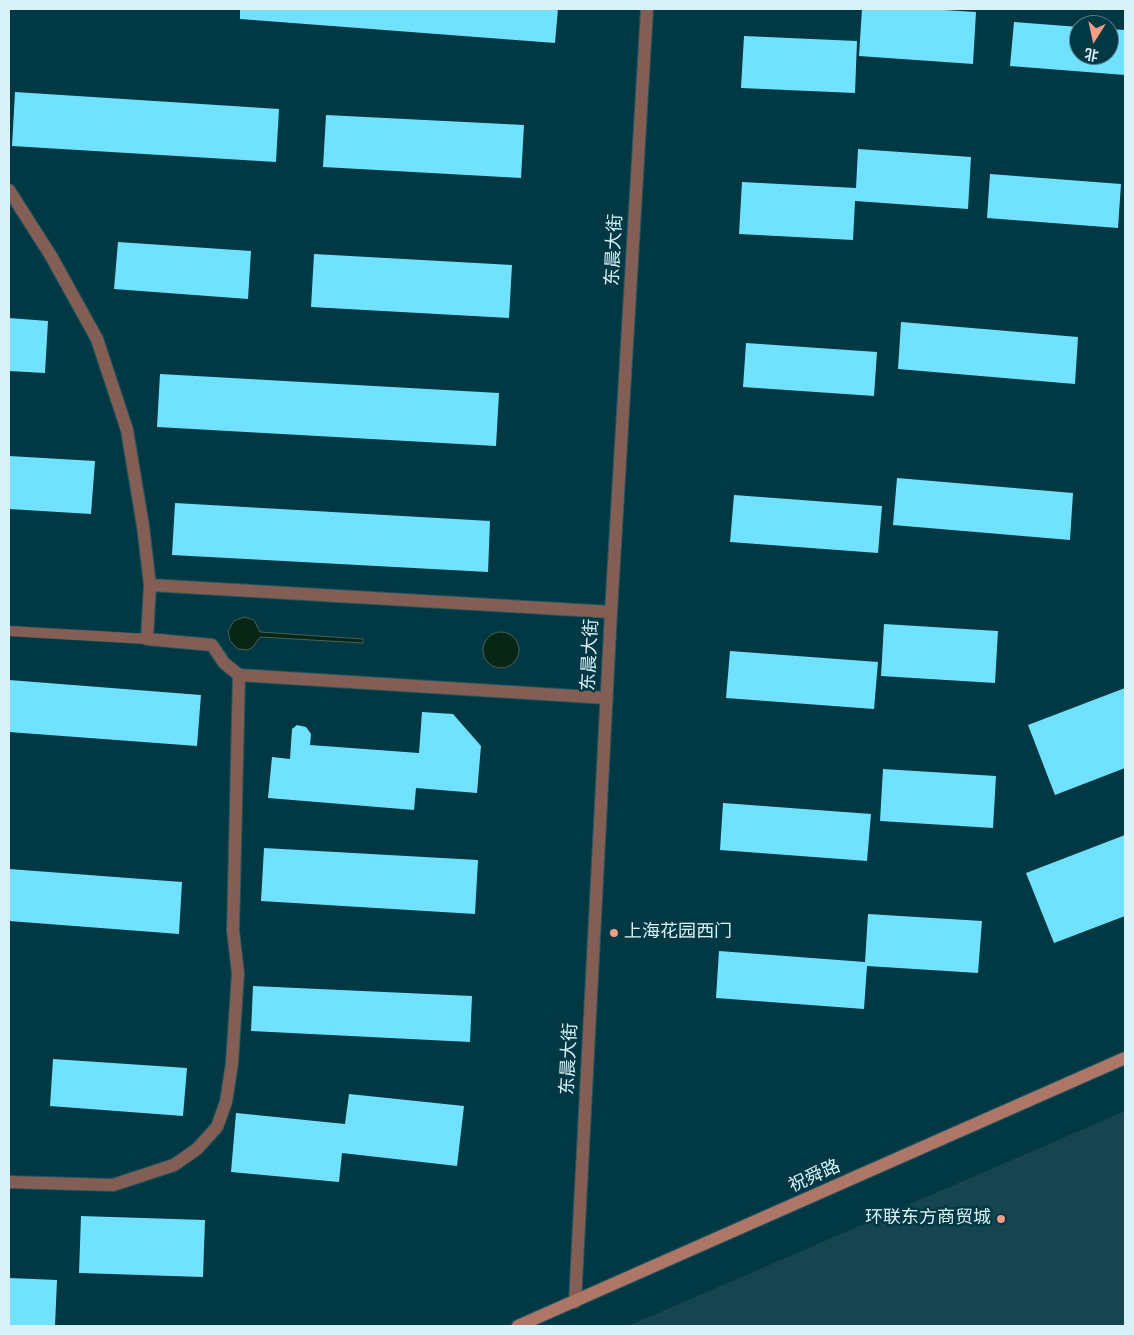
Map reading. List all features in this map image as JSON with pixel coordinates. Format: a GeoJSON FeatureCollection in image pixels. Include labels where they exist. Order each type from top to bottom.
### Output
{"type":"FeatureCollection","features":[{"type":"Feature","properties":{"kind":"main road","name":"祝舜路"},"geometry":{"type":"LineString","coordinates":[[518,1326],[1125,1058]]}},
{"type":"Feature","properties":{"kind":"street","name":"东晨大街"},"geometry":{"type":"LineString","coordinates":[[575,1302],[611,612],[647,9]]}},
{"type":"Feature","properties":{"kind":"street"},"geometry":{"type":"LineString","coordinates":[[9,190],[51,256],[97,339],[127,430],[143,526],[150,585],[148,639],[212,645],[224,663],[240,675],[607,698]]}},
{"type":"Feature","properties":{"kind":"street"},"geometry":{"type":"LineString","coordinates":[[150,585],[611,612]]}},
{"type":"Feature","properties":{"kind":"street"},"geometry":{"type":"LineString","coordinates":[[9,1182],[112,1185],[174,1165],[197,1149],[217,1127],[226,1102],[232,1063],[238,973],[233,931],[240,675]]}},
{"type":"Feature","properties":{"kind":"lane"},"geometry":{"type":"LineString","coordinates":[[9,631],[148,639]]}},
{"type":"Feature","properties":{"kind":"shaded area"},"geometry":{"type":"Polygon","coordinates":[[[244,617],[254,620],[260,632],[363,639],[363,643],[260,637],[253,647],[248,650],[238,649],[230,641],[228,631],[234,621],[244,617]]]}},
{"type":"Feature","properties":{"kind":"shaded area"},"geometry":{"type":"Polygon","coordinates":[[[501,632],[508,633],[514,637],[518,643],[518,657],[514,663],[508,667],[501,668],[494,667],[488,663],[484,657],[483,650],[484,643],[488,637],[494,633],[501,632]]]}},
{"type":"Feature","properties":{"kind":"shaded area","name":"环联东方商贸城"},"geometry":{"type":"Polygon","coordinates":[[[1125,1111],[1125,1326],[628,1326],[1125,1111]]]}},
{"type":"Feature","properties":{"kind":"building"},"geometry":{"type":"Polygon","coordinates":[[[240,9],[558,9],[555,43],[240,19],[240,9]]]}},
{"type":"Feature","properties":{"kind":"building"},"geometry":{"type":"Polygon","coordinates":[[[862,9],[928,9],[976,12],[973,64],[859,56],[862,9]]]}},
{"type":"Feature","properties":{"kind":"building"},"geometry":{"type":"Polygon","coordinates":[[[1014,22],[1069,26],[1069,65],[1119,65],[1119,30],[1125,30],[1125,75],[1010,66],[1014,22]]]}},
{"type":"Feature","properties":{"kind":"building"},"geometry":{"type":"Polygon","coordinates":[[[744,36],[857,41],[855,93],[741,88],[744,36]]]}},
{"type":"Feature","properties":{"kind":"building"},"geometry":{"type":"Polygon","coordinates":[[[15,92],[279,109],[276,162],[12,146],[15,92]]]}},
{"type":"Feature","properties":{"kind":"building"},"geometry":{"type":"Polygon","coordinates":[[[326,115],[524,125],[521,178],[323,167],[326,115]]]}},
{"type":"Feature","properties":{"kind":"building"},"geometry":{"type":"Polygon","coordinates":[[[858,149],[971,157],[968,209],[855,201],[853,240],[739,234],[742,182],[856,188],[858,149]]]}},
{"type":"Feature","properties":{"kind":"building"},"geometry":{"type":"Polygon","coordinates":[[[990,174],[1121,184],[1118,228],[987,218],[990,174]]]}},
{"type":"Feature","properties":{"kind":"building"},"geometry":{"type":"Polygon","coordinates":[[[118,242],[251,251],[248,299],[114,289],[118,242]]]}},
{"type":"Feature","properties":{"kind":"building"},"geometry":{"type":"Polygon","coordinates":[[[314,254],[512,265],[509,318],[311,307],[314,254]]]}},
{"type":"Feature","properties":{"kind":"building"},"geometry":{"type":"Polygon","coordinates":[[[9,318],[48,321],[45,373],[9,371],[9,318]]]}},
{"type":"Feature","properties":{"kind":"building"},"geometry":{"type":"Polygon","coordinates":[[[901,322],[1078,337],[1075,384],[898,369],[901,322]]]}},
{"type":"Feature","properties":{"kind":"building"},"geometry":{"type":"Polygon","coordinates":[[[746,343],[877,352],[874,396],[743,387],[746,343]]]}},
{"type":"Feature","properties":{"kind":"building"},"geometry":{"type":"Polygon","coordinates":[[[160,374],[499,393],[496,446],[157,427],[160,374]]]}},
{"type":"Feature","properties":{"kind":"building"},"geometry":{"type":"Polygon","coordinates":[[[9,456],[95,461],[91,514],[9,509],[9,456]]]}},
{"type":"Feature","properties":{"kind":"building"},"geometry":{"type":"Polygon","coordinates":[[[897,478],[1073,493],[1070,540],[893,525],[897,478]]]}},
{"type":"Feature","properties":{"kind":"building"},"geometry":{"type":"Polygon","coordinates":[[[734,495],[882,506],[878,553],[730,542],[734,495]]]}},
{"type":"Feature","properties":{"kind":"building"},"geometry":{"type":"Polygon","coordinates":[[[175,503],[490,521],[488,572],[172,555],[175,503]]]}},
{"type":"Feature","properties":{"kind":"building"},"geometry":{"type":"Polygon","coordinates":[[[884,624],[998,631],[995,683],[881,676],[884,624]]]}},
{"type":"Feature","properties":{"kind":"building"},"geometry":{"type":"Polygon","coordinates":[[[730,651],[878,662],[874,709],[726,698],[730,651]]]}},
{"type":"Feature","properties":{"kind":"building"},"geometry":{"type":"Polygon","coordinates":[[[9,680],[201,695],[197,746],[9,732],[9,680]]]}},
{"type":"Feature","properties":{"kind":"building"},"geometry":{"type":"Polygon","coordinates":[[[1125,688],[1125,768],[1055,795],[1028,725],[1125,688]]]}},
{"type":"Feature","properties":{"kind":"building"},"geometry":{"type":"Polygon","coordinates":[[[422,712],[453,714],[481,746],[477,793],[416,788],[414,810],[268,798],[272,757],[290,759],[292,729],[297,725],[306,727],[311,734],[310,745],[419,753],[422,712]]]}},
{"type":"Feature","properties":{"kind":"building"},"geometry":{"type":"Polygon","coordinates":[[[883,769],[996,776],[993,828],[880,821],[883,769]]]}},
{"type":"Feature","properties":{"kind":"building"},"geometry":{"type":"Polygon","coordinates":[[[723,803],[871,814],[867,861],[720,850],[723,803]]]}},
{"type":"Feature","properties":{"kind":"building"},"geometry":{"type":"Polygon","coordinates":[[[1125,835],[1125,916],[1054,943],[1026,873],[1125,835]]]}},
{"type":"Feature","properties":{"kind":"building"},"geometry":{"type":"Polygon","coordinates":[[[264,848],[478,860],[475,914],[261,901],[264,848]]]}},
{"type":"Feature","properties":{"kind":"building"},"geometry":{"type":"Polygon","coordinates":[[[9,869],[182,882],[179,934],[9,921],[9,869]]]}},
{"type":"Feature","properties":{"kind":"building"},"geometry":{"type":"Polygon","coordinates":[[[868,914],[982,921],[978,973],[867,966],[864,1009],[716,998],[719,951],[865,962],[868,914]]]}},
{"type":"Feature","properties":{"kind":"building"},"geometry":{"type":"Polygon","coordinates":[[[253,986],[472,996],[470,1042],[251,1031],[253,986]]]}},
{"type":"Feature","properties":{"kind":"building"},"geometry":{"type":"Polygon","coordinates":[[[53,1059],[187,1068],[183,1116],[50,1106],[53,1059]]]}},
{"type":"Feature","properties":{"kind":"building"},"geometry":{"type":"Polygon","coordinates":[[[349,1094],[464,1106],[457,1166],[342,1153],[339,1182],[231,1172],[236,1113],[345,1124],[349,1094]]]}},
{"type":"Feature","properties":{"kind":"building"},"geometry":{"type":"Polygon","coordinates":[[[81,1216],[205,1220],[203,1277],[79,1273],[81,1216]]]}},
{"type":"Feature","properties":{"kind":"building"},"geometry":{"type":"Polygon","coordinates":[[[9,1278],[57,1280],[55,1326],[9,1326],[9,1278]]]}},
{"type":"Feature","properties":{"kind":"place","name":"上海花园西门"},"geometry":{"type":"Point","coordinates":[614,933]}},
{"type":"Feature","properties":{"kind":"place","name":"环联东方商贸城"},"geometry":{"type":"Point","coordinates":[1001,1219]}}]}
